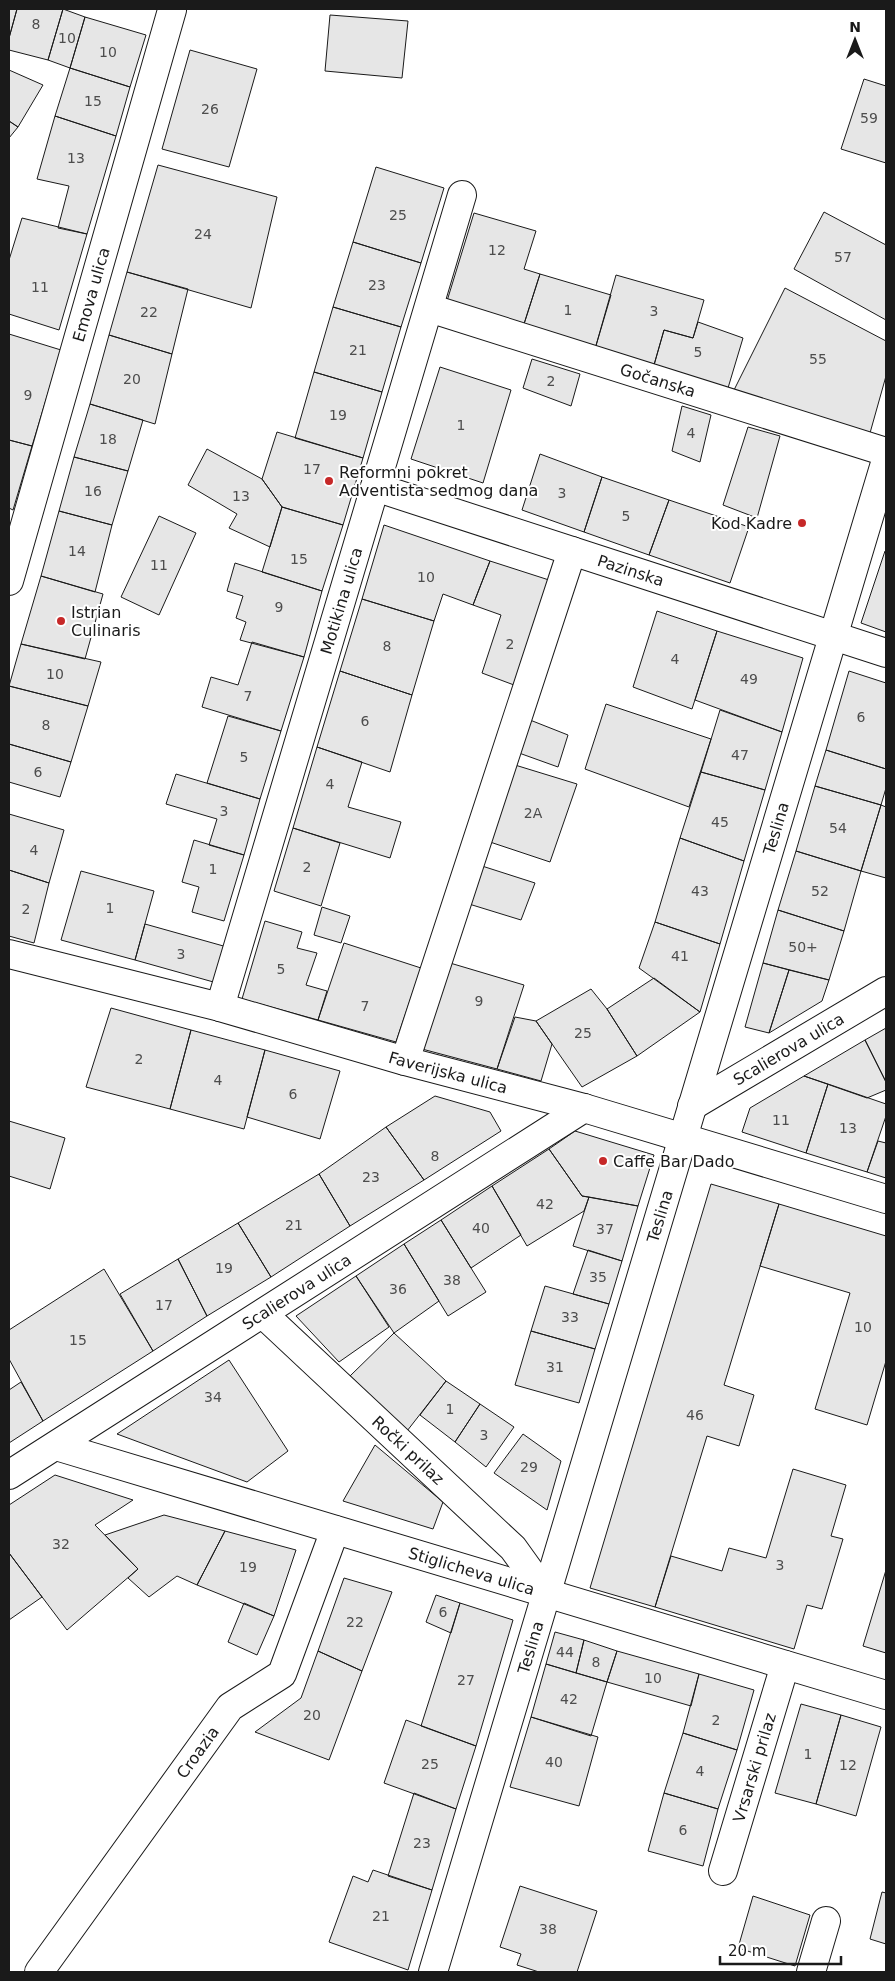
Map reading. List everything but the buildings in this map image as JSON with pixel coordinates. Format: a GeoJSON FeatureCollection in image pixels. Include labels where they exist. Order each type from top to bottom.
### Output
{"type":"FeatureCollection","features":[{"type":"Feature","properties":{"kind":"street","name":"Emova ulica"},"geometry":{"type":"LineString","coordinates":[[9,580],[172,9]]}},
{"type":"Feature","properties":{"kind":"street","name":"Motikina ulica"},"geometry":{"type":"LineString","coordinates":[[220,1007],[462,195]]}},
{"type":"Feature","properties":{"kind":"street","name":"Gočanska"},"geometry":{"type":"LineString","coordinates":[[429,308],[886,452]]}},
{"type":"Feature","properties":{"kind":"street","name":"Teslina"},"geometry":{"type":"LineString","coordinates":[[433,1972],[886,460]]}},
{"type":"Feature","properties":{"kind":"street","name":"Pazinska"},"geometry":{"type":"LineString","coordinates":[[375,487],[886,653]]}},
{"type":"Feature","properties":{"kind":"street"},"geometry":{"type":"LineString","coordinates":[[405,1060],[572,551]]}},
{"type":"Feature","properties":{"kind":"street","name":"Faverijska ulica"},"geometry":{"type":"LineString","coordinates":[[9,954],[220,1007],[405,1060],[584,1108],[886,1198]]}},
{"type":"Feature","properties":{"kind":"street","name":"Scalierova ulica"},"geometry":{"type":"LineString","coordinates":[[692,1106],[886,992]]}},
{"type":"Feature","properties":{"kind":"street","name":"Scalierova ulica"},"geometry":{"type":"LineString","coordinates":[[9,1475],[584,1108]]}},
{"type":"Feature","properties":{"kind":"street","name":"Ročki prilaz"},"geometry":{"type":"LineString","coordinates":[[262,1314],[512,1548],[546,1594]]}},
{"type":"Feature","properties":{"kind":"street","name":"Stiglicheva ulica"},"geometry":{"type":"LineString","coordinates":[[56,1446],[886,1695]]}},
{"type":"Feature","properties":{"kind":"street","name":"Croazia"},"geometry":{"type":"LineString","coordinates":[[38,1972],[230,1707],[282,1674],[335,1530]]}},
{"type":"Feature","properties":{"kind":"street","name":"Vrsarski prilaz"},"geometry":{"type":"LineString","coordinates":[[723,1871],[785,1665]]}},
{"type":"Feature","properties":{"kind":"street"},"geometry":{"type":"LineString","coordinates":[[811,1972],[826,1921]]}},
{"type":"Feature","properties":{"kind":"place","name":"Reformni pokret Adventista sedmog dana"},"geometry":{"type":"Point","coordinates":[329,481]}},
{"type":"Feature","properties":{"kind":"place","name":"Kod Kadre"},"geometry":{"type":"Point","coordinates":[802,523]}},
{"type":"Feature","properties":{"kind":"place","name":"Istrian Culinaris"},"geometry":{"type":"Point","coordinates":[61,621]}},
{"type":"Feature","properties":{"kind":"place","name":"Caffe Bar Dado"},"geometry":{"type":"Point","coordinates":[603,1161]}}]}
